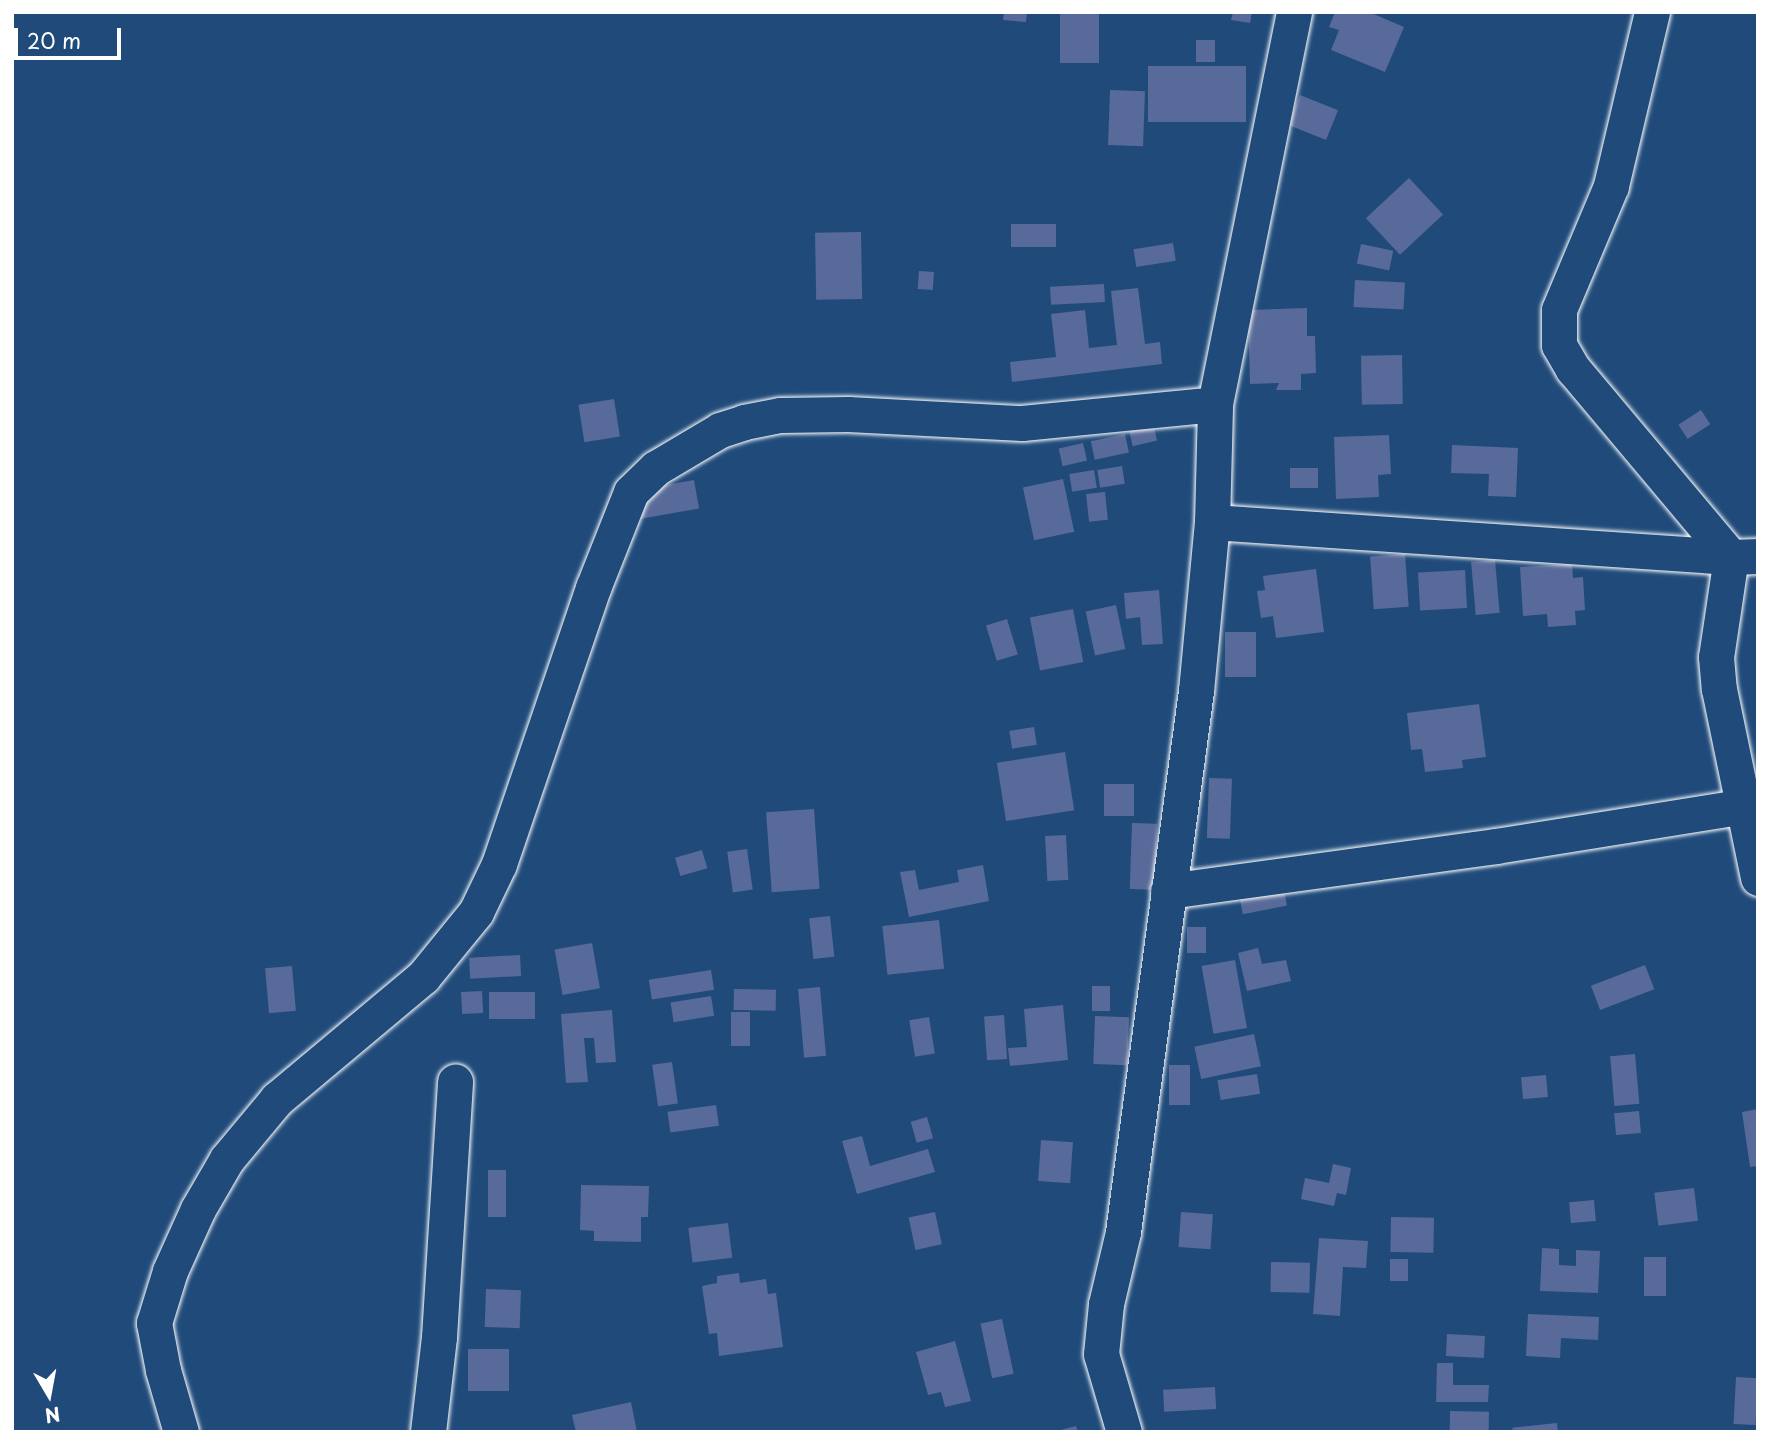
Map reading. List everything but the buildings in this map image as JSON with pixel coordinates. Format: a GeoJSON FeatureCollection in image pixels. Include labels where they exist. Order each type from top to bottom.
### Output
{"type":"FeatureCollection","features":[{"type":"Feature","properties":{"kind":"street"},"geometry":{"type":"LineString","coordinates":[[1124,1432],[1101,1354],[1105,1304],[1123,1232],[1196,691],[1212,522],[1215,404],[1294,12]]}},
{"type":"Feature","properties":{"kind":"street"},"geometry":{"type":"LineString","coordinates":[[1652,12],[1611,186],[1559,310],[1559,345],[1573,369],[1744,557]]}},
{"type":"Feature","properties":{"kind":"street"},"geometry":{"type":"LineString","coordinates":[[181,1432],[163,1370],[154,1323],[170,1271],[198,1209],[227,1159],[277,1099],[423,977],[476,912],[499,864],[593,588],[631,492],[656,468],[720,430],[780,415],[848,414],[1022,424],[1215,404]]}},
{"type":"Feature","properties":{"kind":"street"},"geometry":{"type":"LineString","coordinates":[[1212,522],[1744,557]]}},
{"type":"Feature","properties":{"kind":"street"},"geometry":{"type":"LineString","coordinates":[[1744,557],[1716,657],[1719,689],[1751,805],[1758,878]]}},
{"type":"Feature","properties":{"kind":"street"},"geometry":{"type":"LineString","coordinates":[[1168,891],[1496,846],[1751,805]]}},
{"type":"Feature","properties":{"kind":"street"},"geometry":{"type":"LineString","coordinates":[[428,1432],[439,1337],[455,1082]]}}]}
